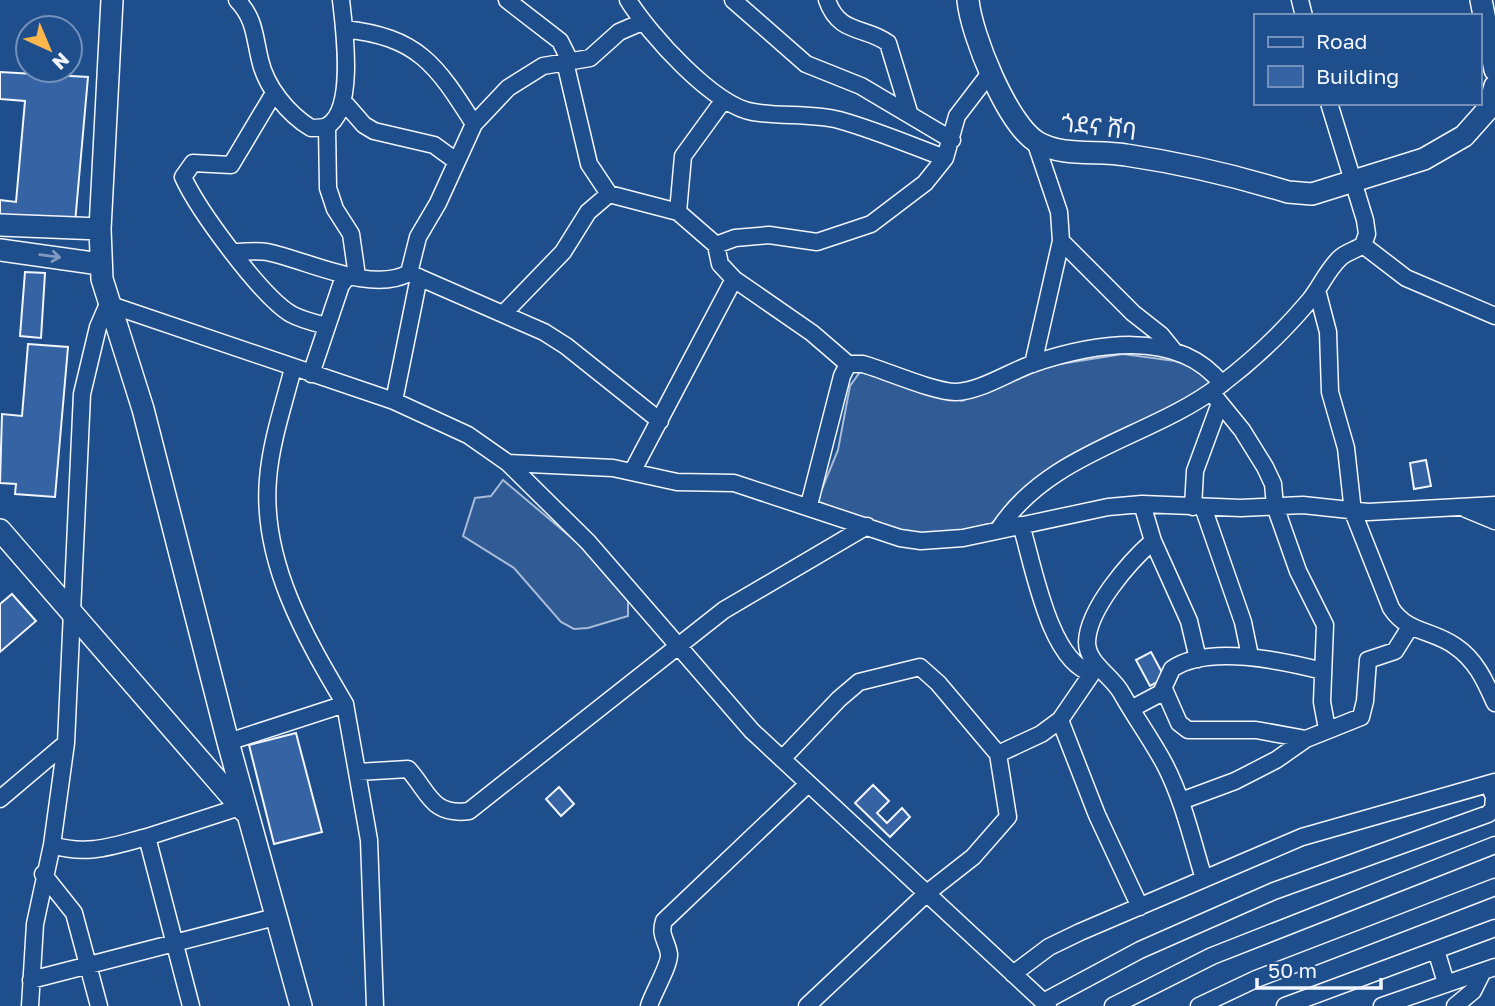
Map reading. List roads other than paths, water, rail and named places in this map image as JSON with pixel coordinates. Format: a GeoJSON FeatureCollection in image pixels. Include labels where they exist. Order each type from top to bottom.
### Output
{"type":"FeatureCollection","features":[{"type":"Feature","properties":{"kind":"street"},"geometry":{"type":"LineString","coordinates":[[112,0],[100,264],[108,304],[143,410],[244,811],[301,1006]]}},
{"type":"Feature","properties":{"kind":"street"},"geometry":{"type":"LineString","coordinates":[[237,0],[253,20],[260,60],[274,93],[311,128],[327,126],[336,118],[343,101],[344,29],[341,0]]}},
{"type":"Feature","properties":{"kind":"street"},"geometry":{"type":"LineString","coordinates":[[508,0],[560,41],[567,55],[565,62],[589,163],[609,194],[678,212],[716,245],[720,264],[734,279],[812,333],[848,364],[863,364],[957,392],[1033,364],[1112,344],[1174,351],[1212,371],[1218,393],[1273,484],[1275,506],[1301,579],[1325,625],[1327,640],[1323,671],[1326,729]]}},
{"type":"Feature","properties":{"kind":"street"},"geometry":{"type":"LineString","coordinates":[[628,0],[642,22],[723,101],[751,112],[813,115],[840,121],[945,158]]}},
{"type":"Feature","properties":{"kind":"street"},"geometry":{"type":"LineString","coordinates":[[733,0],[806,64],[861,86],[909,112],[952,140]]}},
{"type":"Feature","properties":{"kind":"street"},"geometry":{"type":"LineString","coordinates":[[827,0],[831,10],[847,27],[880,37],[888,43],[909,112]]}},
{"type":"Feature","properties":{"kind":"street","name":"ጎደና ሸባ"},"geometry":{"type":"LineString","coordinates":[[968,0],[990,73],[1019,124],[1035,141],[1053,150],[1125,154],[1288,192],[1312,194],[1351,183]]}},
{"type":"Feature","properties":{"kind":"street"},"geometry":{"type":"LineString","coordinates":[[1481,0],[1495,70]]}},
{"type":"Feature","properties":{"kind":"street"},"geometry":{"type":"LineString","coordinates":[[394,401],[418,237],[474,124],[508,88],[543,66],[596,55],[610,40],[642,22]]}},
{"type":"Feature","properties":{"kind":"street"},"geometry":{"type":"LineString","coordinates":[[344,29],[384,34],[430,62],[444,77],[474,124]]}},
{"type":"Feature","properties":{"kind":"street"},"geometry":{"type":"LineString","coordinates":[[716,245],[735,238],[769,235],[817,242],[843,236],[871,223],[925,184],[945,158],[957,116],[990,73]]}},
{"type":"Feature","properties":{"kind":"street"},"geometry":{"type":"LineString","coordinates":[[1351,183],[1424,159],[1464,136],[1489,108],[1495,86]]}},
{"type":"Feature","properties":{"kind":"street"},"geometry":{"type":"LineString","coordinates":[[274,93],[230,165],[193,163],[183,177],[213,227],[260,286],[289,313],[327,326]]}},
{"type":"Feature","properties":{"kind":"street"},"geometry":{"type":"LineString","coordinates":[[343,101],[364,125],[374,131],[433,145],[456,161]]}},
{"type":"Feature","properties":{"kind":"street"},"geometry":{"type":"LineString","coordinates":[[678,212],[683,156],[723,101]]}},
{"type":"Feature","properties":{"kind":"street"},"geometry":{"type":"LineString","coordinates":[[999,529],[1029,493],[1074,462],[1218,393],[1317,290],[1339,258],[1363,246],[1367,234],[1365,220],[1351,183],[1330,105]]}},
{"type":"Feature","properties":{"kind":"street"},"geometry":{"type":"LineString","coordinates":[[327,126],[328,188],[335,209],[351,234],[353,276]]}},
{"type":"Feature","properties":{"kind":"street"},"geometry":{"type":"LineString","coordinates":[[1033,364],[1061,242],[1059,212],[1035,141]]}},
{"type":"Feature","properties":{"kind":"street"},"geometry":{"type":"LineString","coordinates":[[505,313],[563,252],[588,212],[609,194]]}},
{"type":"Feature","properties":{"kind":"street"},"geometry":{"type":"LineString","coordinates":[[0,225],[100,229]]}},
{"type":"Feature","properties":{"kind":"street"},"geometry":{"type":"LineString","coordinates":[[1061,242],[1133,313],[1161,335],[1174,351]]}},
{"type":"Feature","properties":{"kind":"street"},"geometry":{"type":"LineString","coordinates":[[1363,246],[1406,278],[1495,316]]}},
{"type":"Feature","properties":{"kind":"street"},"geometry":{"type":"LineString","coordinates":[[0,250],[100,264]]}},
{"type":"Feature","properties":{"kind":"street"},"geometry":{"type":"LineString","coordinates":[[235,252],[264,251],[353,276],[389,280],[414,275],[505,313],[566,346],[660,421]]}},
{"type":"Feature","properties":{"kind":"street"},"geometry":{"type":"LineString","coordinates":[[311,374],[341,285],[353,276]]}},
{"type":"Feature","properties":{"kind":"street"},"geometry":{"type":"LineString","coordinates":[[632,472],[734,279]]}},
{"type":"Feature","properties":{"kind":"street"},"geometry":{"type":"LineString","coordinates":[[1317,290],[1328,332],[1330,392],[1346,448],[1353,512],[1391,608],[1398,619],[1410,628],[1454,644],[1473,661],[1495,703]]}},
{"type":"Feature","properties":{"kind":"street"},"geometry":{"type":"LineString","coordinates":[[108,304],[394,401],[468,435],[508,463],[588,542],[752,731],[1045,1004],[1140,950],[1274,891],[1488,814],[1493,809],[1492,784],[1302,837],[1049,947],[1013,974]]}},
{"type":"Feature","properties":{"kind":"street"},"geometry":{"type":"LineString","coordinates":[[30,1006],[43,874],[52,845],[66,743],[82,394],[98,327],[108,304]]}},
{"type":"Feature","properties":{"kind":"street"},"geometry":{"type":"LineString","coordinates":[[809,505],[842,376],[848,364]]}},
{"type":"Feature","properties":{"kind":"street"},"geometry":{"type":"LineString","coordinates":[[293,368],[268,481],[272,541],[286,590],[306,637],[345,704],[369,840],[375,1006]]}},
{"type":"Feature","properties":{"kind":"street"},"geometry":{"type":"LineString","coordinates":[[1218,393],[1195,471],[1198,507],[1243,622],[1250,656]]}},
{"type":"Feature","properties":{"kind":"street"},"geometry":{"type":"LineString","coordinates":[[508,463],[569,465],[632,472],[677,482],[734,483],[809,505],[900,538],[921,541],[963,538],[999,529],[1142,504],[1198,507],[1303,505],[1353,512],[1463,509],[1495,505]]}},
{"type":"Feature","properties":{"kind":"street"},"geometry":{"type":"LineString","coordinates":[[1142,504],[1153,541],[1189,621],[1198,659]]}},
{"type":"Feature","properties":{"kind":"street"},"geometry":{"type":"LineString","coordinates":[[1463,509],[1495,522]]}},
{"type":"Feature","properties":{"kind":"street"},"geometry":{"type":"LineString","coordinates":[[1021,525],[1044,606],[1064,650],[1080,669],[1095,669],[1117,684],[1164,764],[1181,801],[1204,879]]}},
{"type":"Feature","properties":{"kind":"street"},"geometry":{"type":"LineString","coordinates":[[358,772],[408,769],[438,807],[454,813],[469,811],[724,610],[867,526]]}},
{"type":"Feature","properties":{"kind":"street"},"geometry":{"type":"LineString","coordinates":[[0,530],[244,811]]}},
{"type":"Feature","properties":{"kind":"street"},"geometry":{"type":"LineString","coordinates":[[1095,669],[1087,640],[1094,620],[1106,596],[1133,560],[1153,541]]}},
{"type":"Feature","properties":{"kind":"street"},"geometry":{"type":"LineString","coordinates":[[1181,801],[1244,777],[1306,739],[1361,717],[1368,660],[1395,651],[1410,628]]}},
{"type":"Feature","properties":{"kind":"street"},"geometry":{"type":"LineString","coordinates":[[1131,709],[1164,689],[1172,669],[1198,659],[1250,656],[1323,671]]}},
{"type":"Feature","properties":{"kind":"street"},"geometry":{"type":"LineString","coordinates":[[782,759],[839,699],[859,682],[919,667],[938,683],[998,754],[1008,817],[973,857],[927,893],[807,1006]]}},
{"type":"Feature","properties":{"kind":"street"},"geometry":{"type":"LineString","coordinates":[[998,754],[1060,720],[1095,669]]}},
{"type":"Feature","properties":{"kind":"street"},"geometry":{"type":"LineString","coordinates":[[1164,689],[1179,723],[1188,730],[1256,730],[1306,739]]}},
{"type":"Feature","properties":{"kind":"street"},"geometry":{"type":"LineString","coordinates":[[228,743],[345,704]]}},
{"type":"Feature","properties":{"kind":"street"},"geometry":{"type":"LineString","coordinates":[[1060,720],[1097,815],[1140,907]]}},
{"type":"Feature","properties":{"kind":"street"},"geometry":{"type":"LineString","coordinates":[[0,799],[66,743]]}},
{"type":"Feature","properties":{"kind":"street"},"geometry":{"type":"LineString","coordinates":[[649,1006],[658,980],[667,965],[669,953],[661,932],[664,921],[808,784]]}},
{"type":"Feature","properties":{"kind":"street"},"geometry":{"type":"LineString","coordinates":[[52,845],[74,852],[97,850],[244,811]]}},
{"type":"Feature","properties":{"kind":"street"},"geometry":{"type":"LineString","coordinates":[[147,837],[191,1006]]}},
{"type":"Feature","properties":{"kind":"street"},"geometry":{"type":"LineString","coordinates":[[1114,1006],[1212,956],[1495,845]]}},
{"type":"Feature","properties":{"kind":"street"},"geometry":{"type":"LineString","coordinates":[[43,874],[74,913],[99,1006]]}},
{"type":"Feature","properties":{"kind":"street"},"geometry":{"type":"LineString","coordinates":[[1199,1006],[1256,979],[1495,887]]}},
{"type":"Feature","properties":{"kind":"street"},"geometry":{"type":"LineString","coordinates":[[31,981],[275,917]]}},
{"type":"Feature","properties":{"kind":"street"},"geometry":{"type":"LineString","coordinates":[[1285,1006],[1495,928]]}},
{"type":"Feature","properties":{"kind":"street"},"geometry":{"type":"LineString","coordinates":[[1436,950],[1446,983]]}},
{"type":"Feature","properties":{"kind":"street"},"geometry":{"type":"LineString","coordinates":[[1381,1006],[1489,969]]}},
{"type":"Feature","properties":{"kind":"street"},"geometry":{"type":"LineString","coordinates":[[1455,1006],[1472,991],[1489,969]]}}]}
